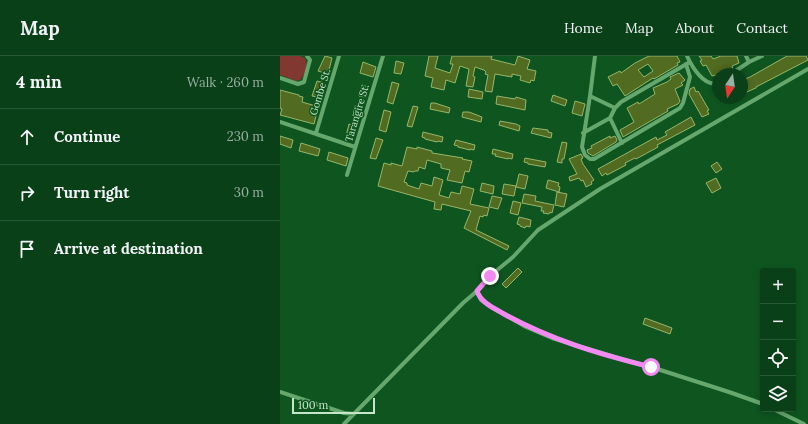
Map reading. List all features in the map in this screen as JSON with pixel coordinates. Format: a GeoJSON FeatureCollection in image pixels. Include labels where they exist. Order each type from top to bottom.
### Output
{"type":"FeatureCollection","features":[{"type":"Feature","properties":{"kind":"street"},"geometry":{"type":"LineString","coordinates":[[280,78],[300,84],[304,82],[310,60],[307,56]]}},
{"type":"Feature","properties":{"kind":"street","name":"Gombe St."},"geometry":{"type":"LineString","coordinates":[[316,133],[339,56]]}},
{"type":"Feature","properties":{"kind":"street","name":"Tarangire St."},"geometry":{"type":"LineString","coordinates":[[347,175],[383,56]]}},
{"type":"Feature","properties":{"kind":"street"},"geometry":{"type":"LineString","coordinates":[[595,56],[582,146],[585,156],[590,159],[594,159],[680,108],[683,103],[690,77],[687,56]]}},
{"type":"Feature","properties":{"kind":"street"},"geometry":{"type":"LineString","coordinates":[[746,56],[749,62]]}},
{"type":"Feature","properties":{"kind":"street"},"geometry":{"type":"LineString","coordinates":[[740,68],[762,56]]}},
{"type":"Feature","properties":{"kind":"street"},"geometry":{"type":"LineString","coordinates":[[583,133],[610,118],[615,108],[621,102],[688,63]]}},
{"type":"Feature","properties":{"kind":"street"},"geometry":{"type":"LineString","coordinates":[[688,63],[709,83],[712,84]]}},
{"type":"Feature","properties":{"kind":"street"},"geometry":{"type":"LineString","coordinates":[[345,423],[463,303],[477,291],[490,276],[518,252],[538,230],[600,188],[808,69]]}},
{"type":"Feature","properties":{"kind":"street"},"geometry":{"type":"LineString","coordinates":[[590,96],[615,108]]}},
{"type":"Feature","properties":{"kind":"street"},"geometry":{"type":"LineString","coordinates":[[610,118],[622,143]]}},
{"type":"Feature","properties":{"kind":"street"},"geometry":{"type":"LineString","coordinates":[[280,122],[356,146]]}},
{"type":"Feature","properties":{"kind":"street"},"geometry":{"type":"LineString","coordinates":[[477,291],[482,300],[495,309],[552,338],[651,367],[760,403]]}},
{"type":"Feature","properties":{"kind":"street"},"geometry":{"type":"LineString","coordinates":[[280,392],[344,413],[354,414]]}},
{"type":"Feature","properties":{"kind":"street"},"geometry":{"type":"LineString","coordinates":[[779,412],[804,424]]}},
{"type":"Feature","properties":{"kind":"street"},"geometry":{"type":"LineString","coordinates":[[344,413],[345,423]]}},
{"type":"Feature","properties":{"kind":"shaded area"},"geometry":{"type":"Polygon","coordinates":[[[280,56],[300,56],[305,58],[307,63],[306,69],[300,80],[296,81],[280,75],[280,56]]]}},
{"type":"Feature","properties":{"kind":"building"},"geometry":{"type":"Polygon","coordinates":[[[325,56],[332,58],[328,74],[318,71],[325,56]]]}},
{"type":"Feature","properties":{"kind":"building"},"geometry":{"type":"Polygon","coordinates":[[[429,56],[438,56],[435,68],[450,73],[453,64],[450,64],[452,56],[492,56],[491,59],[515,65],[518,56],[530,60],[527,69],[536,71],[534,81],[531,80],[530,83],[520,80],[521,76],[512,74],[512,77],[495,74],[492,92],[485,91],[488,75],[485,74],[486,72],[484,70],[475,67],[473,87],[466,86],[469,69],[460,66],[455,83],[446,80],[444,90],[431,87],[433,78],[425,76],[429,56]]]}},
{"type":"Feature","properties":{"kind":"building"},"geometry":{"type":"Polygon","coordinates":[[[649,56],[677,56],[680,62],[677,63],[678,65],[654,79],[653,78],[625,96],[617,84],[613,86],[608,77],[620,71],[621,73],[635,63],[649,56]],[[648,64],[638,70],[644,77],[653,71],[648,64]]]}},
{"type":"Feature","properties":{"kind":"building"},"geometry":{"type":"Polygon","coordinates":[[[699,56],[711,56],[713,59],[721,56],[737,56],[739,63],[732,66],[733,68],[712,68],[712,76],[706,65],[703,66],[700,61],[702,60],[699,56]]]}},
{"type":"Feature","properties":{"kind":"building"},"geometry":{"type":"Polygon","coordinates":[[[787,56],[806,56],[808,60],[748,91],[748,78],[787,56]]]}},
{"type":"Feature","properties":{"kind":"building"},"geometry":{"type":"Polygon","coordinates":[[[396,61],[404,63],[401,74],[394,73],[396,61]]]}},
{"type":"Feature","properties":{"kind":"building"},"geometry":{"type":"Polygon","coordinates":[[[363,62],[376,67],[373,77],[360,73],[363,62]]]}},
{"type":"Feature","properties":{"kind":"building"},"geometry":{"type":"Polygon","coordinates":[[[679,73],[685,80],[681,83],[683,85],[675,89],[680,101],[678,104],[667,109],[668,111],[623,137],[620,130],[634,122],[627,108],[638,102],[639,104],[655,94],[653,88],[667,82],[671,79],[670,77],[679,73]]]}},
{"type":"Feature","properties":{"kind":"building"},"geometry":{"type":"Polygon","coordinates":[[[317,81],[324,83],[321,98],[312,96],[317,81]]]}},
{"type":"Feature","properties":{"kind":"building"},"geometry":{"type":"Polygon","coordinates":[[[392,82],[399,84],[393,104],[387,102],[392,82]]]}},
{"type":"Feature","properties":{"kind":"building"},"geometry":{"type":"Polygon","coordinates":[[[362,85],[368,87],[365,97],[359,96],[362,85]]]}},
{"type":"Feature","properties":{"kind":"building"},"geometry":{"type":"Polygon","coordinates":[[[694,87],[709,110],[707,111],[709,114],[702,117],[689,94],[690,89],[694,87]]]}},
{"type":"Feature","properties":{"kind":"building"},"geometry":{"type":"Polygon","coordinates":[[[469,89],[483,92],[482,99],[468,97],[469,89]]]}},
{"type":"Feature","properties":{"kind":"building"},"geometry":{"type":"Polygon","coordinates":[[[280,90],[299,95],[303,97],[302,102],[318,108],[314,124],[280,115],[282,109],[280,108],[280,90]]]}},
{"type":"Feature","properties":{"kind":"building"},"geometry":{"type":"Polygon","coordinates":[[[553,95],[567,100],[565,106],[551,101],[553,95]]]}},
{"type":"Feature","properties":{"kind":"building"},"geometry":{"type":"Polygon","coordinates":[[[497,96],[515,99],[516,97],[526,100],[525,110],[496,104],[497,96]]]}},
{"type":"Feature","properties":{"kind":"building"},"geometry":{"type":"Polygon","coordinates":[[[575,101],[585,104],[582,116],[572,113],[575,101]]]}},
{"type":"Feature","properties":{"kind":"building"},"geometry":{"type":"Polygon","coordinates":[[[431,103],[450,108],[449,113],[430,109],[431,103]]]}},
{"type":"Feature","properties":{"kind":"building"},"geometry":{"type":"Polygon","coordinates":[[[355,106],[362,107],[359,118],[353,116],[355,106]]]}},
{"type":"Feature","properties":{"kind":"building"},"geometry":{"type":"Polygon","coordinates":[[[413,106],[418,107],[412,127],[407,126],[413,106]]]}},
{"type":"Feature","properties":{"kind":"building"},"geometry":{"type":"Polygon","coordinates":[[[384,110],[391,112],[386,132],[379,130],[384,110]]]}},
{"type":"Feature","properties":{"kind":"building"},"geometry":{"type":"Polygon","coordinates":[[[463,112],[469,112],[482,117],[481,122],[462,117],[463,112]]]}},
{"type":"Feature","properties":{"kind":"building"},"geometry":{"type":"Polygon","coordinates":[[[691,117],[695,125],[657,145],[658,147],[636,159],[635,158],[625,163],[626,165],[602,176],[598,169],[656,137],[657,140],[667,135],[665,132],[691,117]]]}},
{"type":"Feature","properties":{"kind":"building"},"geometry":{"type":"Polygon","coordinates":[[[500,121],[520,126],[519,131],[499,125],[500,121]]]}},
{"type":"Feature","properties":{"kind":"building"},"geometry":{"type":"Polygon","coordinates":[[[349,124],[355,126],[353,138],[346,136],[349,124]]]}},
{"type":"Feature","properties":{"kind":"building"},"geometry":{"type":"Polygon","coordinates":[[[533,128],[548,130],[548,132],[552,133],[551,138],[531,133],[533,128]]]}},
{"type":"Feature","properties":{"kind":"building"},"geometry":{"type":"Polygon","coordinates":[[[423,132],[443,137],[442,142],[425,139],[422,137],[423,132]]]}},
{"type":"Feature","properties":{"kind":"building"},"geometry":{"type":"Polygon","coordinates":[[[280,136],[293,140],[291,148],[280,144],[280,136]]]}},
{"type":"Feature","properties":{"kind":"building"},"geometry":{"type":"Polygon","coordinates":[[[610,136],[610,138],[615,136],[617,140],[616,142],[593,156],[588,153],[587,150],[592,148],[591,146],[610,136]]]}},
{"type":"Feature","properties":{"kind":"building"},"geometry":{"type":"Polygon","coordinates":[[[376,138],[383,140],[376,159],[370,158],[376,138]]]}},
{"type":"Feature","properties":{"kind":"building"},"geometry":{"type":"Polygon","coordinates":[[[456,140],[475,145],[474,150],[454,145],[456,140]]]}},
{"type":"Feature","properties":{"kind":"building"},"geometry":{"type":"Polygon","coordinates":[[[562,142],[567,143],[562,163],[557,162],[562,142]]]}},
{"type":"Feature","properties":{"kind":"building"},"geometry":{"type":"Polygon","coordinates":[[[301,143],[320,149],[318,156],[299,151],[301,143]]]}},
{"type":"Feature","properties":{"kind":"building"},"geometry":{"type":"Polygon","coordinates":[[[407,147],[417,149],[417,147],[432,151],[432,153],[472,161],[469,172],[465,171],[462,183],[447,180],[450,170],[441,168],[441,164],[427,160],[425,169],[419,167],[418,171],[408,171],[404,182],[407,183],[407,185],[419,189],[421,183],[432,186],[434,177],[443,180],[439,195],[449,198],[451,192],[460,194],[462,186],[474,189],[470,204],[489,208],[487,216],[480,216],[476,230],[509,246],[507,250],[464,228],[471,211],[442,204],[441,210],[434,209],[435,202],[378,186],[384,163],[402,166],[407,147]]]}},
{"type":"Feature","properties":{"kind":"building"},"geometry":{"type":"Polygon","coordinates":[[[493,149],[513,154],[512,159],[495,156],[496,154],[492,154],[493,149]]]}},
{"type":"Feature","properties":{"kind":"building"},"geometry":{"type":"Polygon","coordinates":[[[329,152],[348,158],[346,166],[327,160],[329,152]]]}},
{"type":"Feature","properties":{"kind":"building"},"geometry":{"type":"Polygon","coordinates":[[[581,154],[583,164],[594,180],[591,182],[592,184],[586,187],[583,180],[581,181],[579,178],[570,181],[569,177],[577,174],[569,159],[581,154]]]}},
{"type":"Feature","properties":{"kind":"building"},"geometry":{"type":"Polygon","coordinates":[[[525,158],[546,162],[545,167],[528,164],[524,162],[525,158]]]}},
{"type":"Feature","properties":{"kind":"building"},"geometry":{"type":"Polygon","coordinates":[[[717,162],[722,169],[716,173],[711,166],[717,162]]]}},
{"type":"Feature","properties":{"kind":"building"},"geometry":{"type":"Polygon","coordinates":[[[519,174],[528,176],[525,189],[516,187],[519,174]]]}},
{"type":"Feature","properties":{"kind":"building"},"geometry":{"type":"Polygon","coordinates":[[[716,178],[721,188],[712,193],[706,183],[716,178]]]}},
{"type":"Feature","properties":{"kind":"building"},"geometry":{"type":"Polygon","coordinates":[[[548,180],[559,183],[559,192],[546,188],[548,180]]]}},
{"type":"Feature","properties":{"kind":"building"},"geometry":{"type":"Polygon","coordinates":[[[482,183],[494,186],[493,194],[480,191],[482,183]]]}},
{"type":"Feature","properties":{"kind":"building"},"geometry":{"type":"Polygon","coordinates":[[[504,184],[516,186],[514,196],[502,194],[504,184]]]}},
{"type":"Feature","properties":{"kind":"building"},"geometry":{"type":"Polygon","coordinates":[[[557,192],[567,194],[564,207],[555,205],[557,192]]]}},
{"type":"Feature","properties":{"kind":"building"},"geometry":{"type":"Polygon","coordinates":[[[524,194],[536,196],[535,201],[554,205],[552,213],[543,213],[544,211],[541,211],[542,207],[522,203],[524,194]]]}},
{"type":"Feature","properties":{"kind":"building"},"geometry":{"type":"Polygon","coordinates":[[[492,196],[502,198],[498,209],[489,207],[492,196]]]}},
{"type":"Feature","properties":{"kind":"building"},"geometry":{"type":"Polygon","coordinates":[[[513,201],[521,203],[518,215],[510,213],[513,201]]]}},
{"type":"Feature","properties":{"kind":"building"},"geometry":{"type":"Polygon","coordinates":[[[519,217],[531,220],[530,227],[526,226],[525,228],[517,224],[519,217]]]}},
{"type":"Feature","properties":{"kind":"building"},"geometry":{"type":"Polygon","coordinates":[[[518,268],[522,272],[506,288],[502,284],[518,268]]]}},
{"type":"Feature","properties":{"kind":"building"},"geometry":{"type":"Polygon","coordinates":[[[645,318],[672,328],[670,334],[643,324],[645,318]]]}},
{"type":"Feature","properties":{"kind":"route"},"geometry":{"type":"LineString","coordinates":[[490,276],[477,291],[482,300],[495,309],[552,338],[651,367]]}}]}
